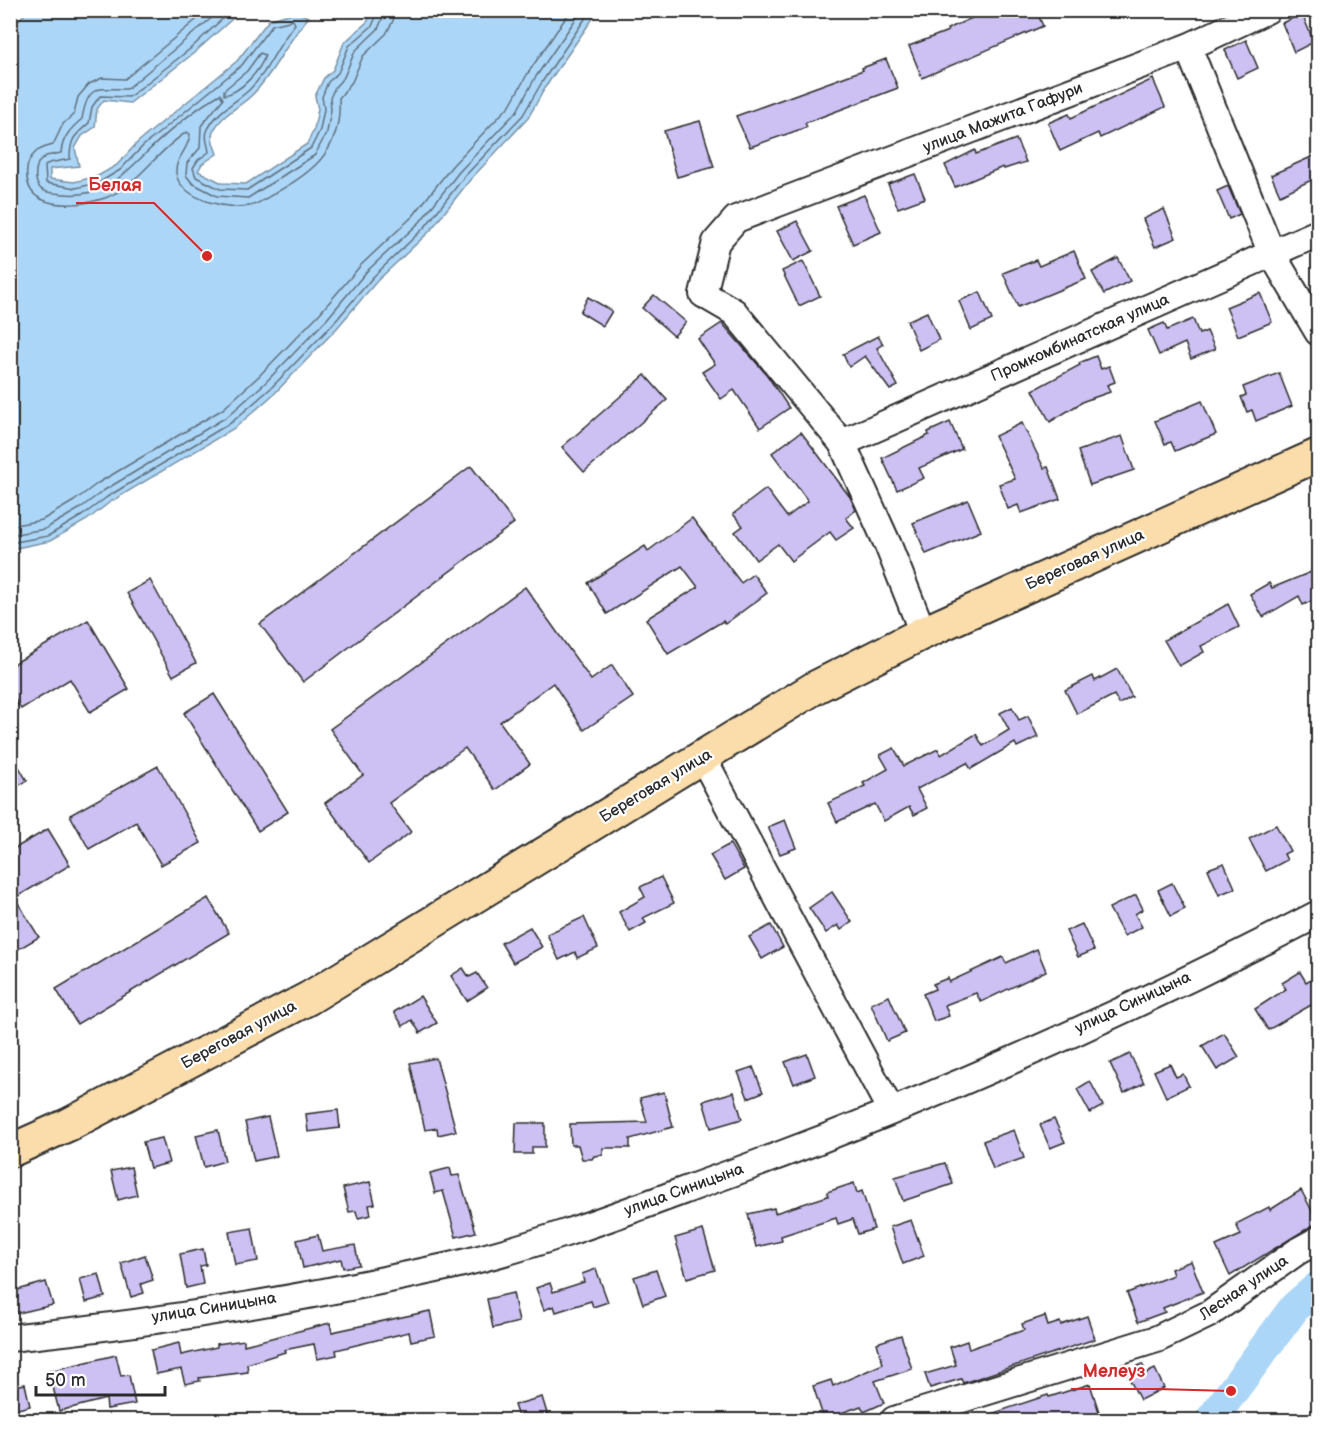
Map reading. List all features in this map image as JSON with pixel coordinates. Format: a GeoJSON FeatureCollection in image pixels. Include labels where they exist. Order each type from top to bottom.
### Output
{"type":"FeatureCollection","features":[{"type":"Feature","properties":{"kind":"main road","name":"Береговая улица"},"geometry":{"type":"LineString","coordinates":[[10,1151],[70,1124],[309,998],[704,758],[816,687],[923,633],[1318,455]]}},
{"type":"Feature","properties":{"kind":"street","name":"улица Мажита Гафури"},"geometry":{"type":"LineString","coordinates":[[842,443],[734,312],[702,294],[716,242],[736,219],[1188,47],[1267,10]]}},
{"type":"Feature","properties":{"kind":"street"},"geometry":{"type":"LineString","coordinates":[[1188,47],[1272,254],[1318,332]]}},
{"type":"Feature","properties":{"kind":"street","name":"Промкомбинатская улица"},"geometry":{"type":"LineString","coordinates":[[842,443],[1318,233]]}},
{"type":"Feature","properties":{"kind":"street"},"geometry":{"type":"LineString","coordinates":[[842,443],[888,545],[923,633]]}},
{"type":"Feature","properties":{"kind":"street"},"geometry":{"type":"LineString","coordinates":[[704,758],[891,1111]]}},
{"type":"Feature","properties":{"kind":"street","name":"улица Синицына"},"geometry":{"type":"LineString","coordinates":[[10,1338],[232,1307],[451,1265],[572,1231],[782,1155],[891,1111],[1160,992],[1318,914]]}},
{"type":"Feature","properties":{"kind":"street","name":"Лесная улица"},"geometry":{"type":"LineString","coordinates":[[894,1420],[1157,1339],[1209,1314],[1298,1251],[1318,1240]]}},
{"type":"Feature","properties":{"kind":"water"},"geometry":{"type":"Polygon","coordinates":[[[28,11],[241,11],[194,53],[130,103],[104,100],[97,109],[95,127],[82,136],[75,148],[79,166],[50,169],[50,179],[74,182],[98,176],[117,165],[138,142],[237,61],[269,20],[295,12],[309,17],[262,84],[217,125],[212,137],[217,154],[202,164],[198,171],[222,183],[246,184],[307,144],[314,129],[318,109],[315,96],[324,78],[333,70],[344,43],[367,22],[374,11],[598,11],[546,86],[528,118],[469,181],[430,231],[377,281],[337,328],[275,393],[236,427],[110,502],[87,520],[50,541],[11,549],[10,28],[28,11]]]}},
{"type":"Feature","properties":{"kind":"building"},"geometry":{"type":"Polygon","coordinates":[[[990,10],[1036,10],[1043,26],[922,78],[909,46],[948,31],[947,29],[990,10]]]}},
{"type":"Feature","properties":{"kind":"building"},"geometry":{"type":"Polygon","coordinates":[[[1302,14],[1314,42],[1294,52],[1282,23],[1302,14]]]}},
{"type":"Feature","properties":{"kind":"building"},"geometry":{"type":"Polygon","coordinates":[[[1246,40],[1258,68],[1237,78],[1225,50],[1246,40]]]}},
{"type":"Feature","properties":{"kind":"building"},"geometry":{"type":"Polygon","coordinates":[[[886,59],[898,88],[805,123],[807,127],[750,147],[736,116],[863,70],[862,68],[886,59]]]}},
{"type":"Feature","properties":{"kind":"building"},"geometry":{"type":"Polygon","coordinates":[[[1153,79],[1165,107],[1100,138],[1098,133],[1060,151],[1048,123],[1069,114],[1071,118],[1153,79]]]}},
{"type":"Feature","properties":{"kind":"building"},"geometry":{"type":"Polygon","coordinates":[[[700,121],[714,167],[677,177],[664,131],[700,121]]]}},
{"type":"Feature","properties":{"kind":"building"},"geometry":{"type":"Polygon","coordinates":[[[1016,139],[1026,162],[1004,169],[1003,167],[955,187],[945,165],[975,150],[976,154],[1016,139]]]}},
{"type":"Feature","properties":{"kind":"building"},"geometry":{"type":"Polygon","coordinates":[[[1318,154],[1318,177],[1280,195],[1271,175],[1318,154]]]}},
{"type":"Feature","properties":{"kind":"building"},"geometry":{"type":"Polygon","coordinates":[[[915,174],[925,198],[898,208],[888,184],[915,174]]]}},
{"type":"Feature","properties":{"kind":"building"},"geometry":{"type":"Polygon","coordinates":[[[1228,186],[1240,214],[1229,219],[1217,191],[1228,186]]]}},
{"type":"Feature","properties":{"kind":"building"},"geometry":{"type":"Polygon","coordinates":[[[864,195],[881,232],[853,244],[836,206],[864,195]]]}},
{"type":"Feature","properties":{"kind":"building"},"geometry":{"type":"Polygon","coordinates":[[[1164,209],[1176,238],[1155,247],[1143,219],[1164,209]]]}},
{"type":"Feature","properties":{"kind":"building"},"geometry":{"type":"Polygon","coordinates":[[[797,221],[813,251],[793,261],[777,231],[797,221]]]}},
{"type":"Feature","properties":{"kind":"building"},"geometry":{"type":"Polygon","coordinates":[[[1074,251],[1086,279],[1018,307],[1003,273],[1036,260],[1039,266],[1074,251]]]}},
{"type":"Feature","properties":{"kind":"building"},"geometry":{"type":"Polygon","coordinates":[[[1118,258],[1130,281],[1104,294],[1092,272],[1118,258]]]}},
{"type":"Feature","properties":{"kind":"building"},"geometry":{"type":"Polygon","coordinates":[[[803,261],[820,296],[799,306],[782,271],[803,261]]]}},
{"type":"Feature","properties":{"kind":"building"},"geometry":{"type":"Polygon","coordinates":[[[980,292],[992,320],[971,330],[959,301],[980,292]]]}},
{"type":"Feature","properties":{"kind":"building"},"geometry":{"type":"Polygon","coordinates":[[[1260,293],[1272,322],[1238,336],[1226,307],[1260,293]]]}},
{"type":"Feature","properties":{"kind":"building"},"geometry":{"type":"Polygon","coordinates":[[[654,295],[686,322],[674,336],[642,308],[654,295]]]}},
{"type":"Feature","properties":{"kind":"building"},"geometry":{"type":"Polygon","coordinates":[[[588,297],[612,311],[603,326],[580,312],[588,297]]]}},
{"type":"Feature","properties":{"kind":"building"},"geometry":{"type":"Polygon","coordinates":[[[927,312],[939,340],[919,350],[907,321],[927,312]]]}},
{"type":"Feature","properties":{"kind":"building"},"geometry":{"type":"Polygon","coordinates":[[[1193,319],[1199,334],[1207,331],[1215,349],[1191,359],[1185,343],[1159,355],[1148,330],[1164,323],[1167,330],[1193,319]]]}},
{"type":"Feature","properties":{"kind":"building"},"geometry":{"type":"Polygon","coordinates":[[[722,323],[767,375],[789,408],[760,428],[734,390],[721,399],[702,372],[715,364],[698,339],[722,323]]]}},
{"type":"Feature","properties":{"kind":"building"},"geometry":{"type":"Polygon","coordinates":[[[878,336],[883,344],[877,348],[898,386],[890,390],[865,356],[849,367],[843,354],[878,336]]]}},
{"type":"Feature","properties":{"kind":"building"},"geometry":{"type":"Polygon","coordinates":[[[1096,356],[1101,369],[1109,366],[1115,382],[1107,385],[1110,392],[1084,401],[1050,422],[1033,390],[1080,365],[1079,363],[1096,356]]]}},
{"type":"Feature","properties":{"kind":"building"},"geometry":{"type":"Polygon","coordinates":[[[1279,373],[1292,406],[1256,421],[1252,410],[1247,412],[1241,397],[1246,395],[1243,387],[1279,373]]]}},
{"type":"Feature","properties":{"kind":"building"},"geometry":{"type":"Polygon","coordinates":[[[645,375],[667,400],[584,472],[562,447],[645,375]]]}},
{"type":"Feature","properties":{"kind":"building"},"geometry":{"type":"Polygon","coordinates":[[[1202,401],[1216,434],[1175,451],[1171,442],[1165,444],[1155,421],[1202,401]]]}},
{"type":"Feature","properties":{"kind":"building"},"geometry":{"type":"Polygon","coordinates":[[[950,422],[962,449],[919,468],[924,478],[897,490],[882,458],[950,422]]]}},
{"type":"Feature","properties":{"kind":"building"},"geometry":{"type":"Polygon","coordinates":[[[1022,423],[1044,468],[1048,467],[1060,499],[1021,513],[1018,505],[1008,509],[999,484],[1015,479],[995,436],[1022,423]]]}},
{"type":"Feature","properties":{"kind":"building"},"geometry":{"type":"Polygon","coordinates":[[[801,432],[850,497],[856,510],[846,518],[854,528],[836,540],[830,532],[791,561],[778,544],[756,560],[735,532],[743,526],[733,514],[766,489],[787,517],[808,501],[772,453],[801,432]]]}},
{"type":"Feature","properties":{"kind":"building"},"geometry":{"type":"Polygon","coordinates":[[[1122,436],[1134,470],[1090,485],[1078,451],[1122,436]]]}},
{"type":"Feature","properties":{"kind":"building"},"geometry":{"type":"Polygon","coordinates":[[[471,466],[514,523],[303,682],[260,624],[471,466]]]}},
{"type":"Feature","properties":{"kind":"building"},"geometry":{"type":"Polygon","coordinates":[[[968,500],[981,531],[926,554],[913,523],[968,500]]]}},
{"type":"Feature","properties":{"kind":"building"},"geometry":{"type":"Polygon","coordinates":[[[692,518],[741,583],[753,574],[767,593],[725,624],[723,621],[668,654],[646,619],[698,587],[682,566],[607,614],[588,583],[645,546],[648,551],[692,518]]]}},
{"type":"Feature","properties":{"kind":"building"},"geometry":{"type":"Polygon","coordinates":[[[1311,572],[1318,589],[1318,598],[1303,605],[1299,596],[1263,617],[1250,594],[1269,583],[1272,588],[1311,572]]]}},
{"type":"Feature","properties":{"kind":"building"},"geometry":{"type":"Polygon","coordinates":[[[150,580],[196,663],[173,676],[127,593],[150,580]]]}},
{"type":"Feature","properties":{"kind":"building"},"geometry":{"type":"Polygon","coordinates":[[[525,587],[591,680],[612,665],[633,697],[584,730],[553,683],[500,722],[530,764],[495,790],[465,748],[389,803],[411,832],[369,863],[325,803],[363,775],[330,729],[525,587]]]}},
{"type":"Feature","properties":{"kind":"building"},"geometry":{"type":"Polygon","coordinates":[[[1228,604],[1239,627],[1201,646],[1204,652],[1179,666],[1164,640],[1228,604]]]}},
{"type":"Feature","properties":{"kind":"building"},"geometry":{"type":"Polygon","coordinates":[[[88,620],[129,689],[90,712],[70,679],[21,709],[10,691],[10,666],[88,620]]]}},
{"type":"Feature","properties":{"kind":"building"},"geometry":{"type":"Polygon","coordinates":[[[1117,669],[1132,697],[1119,704],[1114,695],[1077,714],[1065,690],[1093,676],[1095,681],[1117,669]]]}},
{"type":"Feature","properties":{"kind":"building"},"geometry":{"type":"Polygon","coordinates":[[[214,694],[288,812],[258,831],[184,713],[214,694]]]}},
{"type":"Feature","properties":{"kind":"building"},"geometry":{"type":"Polygon","coordinates":[[[1012,707],[1019,720],[1028,716],[1038,737],[1017,747],[1015,743],[971,769],[967,763],[917,789],[927,808],[914,815],[909,807],[884,821],[875,804],[837,822],[828,803],[865,786],[863,783],[888,769],[880,755],[894,748],[904,766],[938,749],[941,755],[976,734],[983,746],[1009,730],[1000,713],[1012,707]]]}},
{"type":"Feature","properties":{"kind":"building"},"geometry":{"type":"Polygon","coordinates":[[[10,751],[27,781],[10,790],[10,751]]]}},
{"type":"Feature","properties":{"kind":"building"},"geometry":{"type":"Polygon","coordinates":[[[158,766],[201,843],[161,865],[136,822],[89,849],[70,815],[158,766]]]}},
{"type":"Feature","properties":{"kind":"building"},"geometry":{"type":"Polygon","coordinates":[[[785,820],[796,848],[780,854],[768,827],[785,820]]]}},
{"type":"Feature","properties":{"kind":"building"},"geometry":{"type":"Polygon","coordinates":[[[1276,825],[1290,851],[1284,854],[1287,860],[1266,871],[1249,839],[1276,825]]]}},
{"type":"Feature","properties":{"kind":"building"},"geometry":{"type":"Polygon","coordinates":[[[48,829],[70,865],[15,898],[39,937],[10,954],[10,851],[48,829]]]}},
{"type":"Feature","properties":{"kind":"building"},"geometry":{"type":"Polygon","coordinates":[[[730,844],[744,869],[725,880],[710,855],[730,844]]]}},
{"type":"Feature","properties":{"kind":"building"},"geometry":{"type":"Polygon","coordinates":[[[1224,863],[1235,888],[1219,895],[1208,869],[1224,863]]]}},
{"type":"Feature","properties":{"kind":"building"},"geometry":{"type":"Polygon","coordinates":[[[661,877],[674,903],[643,918],[646,923],[630,932],[619,912],[645,897],[640,887],[661,877]]]}},
{"type":"Feature","properties":{"kind":"building"},"geometry":{"type":"Polygon","coordinates":[[[1172,883],[1185,909],[1171,916],[1158,890],[1172,883]]]}},
{"type":"Feature","properties":{"kind":"building"},"geometry":{"type":"Polygon","coordinates":[[[832,892],[852,922],[841,930],[838,925],[826,933],[809,908],[832,892]]]}},
{"type":"Feature","properties":{"kind":"building"},"geometry":{"type":"Polygon","coordinates":[[[1136,895],[1143,909],[1135,914],[1142,927],[1124,936],[1109,908],[1136,895]]]}},
{"type":"Feature","properties":{"kind":"building"},"geometry":{"type":"Polygon","coordinates":[[[208,898],[229,933],[77,1024],[56,989],[208,898]]]}},
{"type":"Feature","properties":{"kind":"building"},"geometry":{"type":"Polygon","coordinates":[[[584,917],[598,948],[577,958],[575,952],[559,960],[547,934],[584,917]]]}},
{"type":"Feature","properties":{"kind":"building"},"geometry":{"type":"Polygon","coordinates":[[[1082,924],[1094,950],[1078,957],[1066,931],[1082,924]]]}},
{"type":"Feature","properties":{"kind":"building"},"geometry":{"type":"Polygon","coordinates":[[[771,925],[783,947],[762,959],[749,937],[771,925]]]}},
{"type":"Feature","properties":{"kind":"building"},"geometry":{"type":"Polygon","coordinates":[[[530,927],[542,947],[513,963],[501,943],[530,927]]]}},
{"type":"Feature","properties":{"kind":"building"},"geometry":{"type":"Polygon","coordinates":[[[1037,949],[1046,971],[981,1002],[976,993],[945,1005],[949,1016],[934,1021],[923,994],[935,989],[933,984],[948,978],[949,982],[1003,957],[1006,963],[1037,949]]]}},
{"type":"Feature","properties":{"kind":"building"},"geometry":{"type":"Polygon","coordinates":[[[463,968],[469,977],[477,973],[487,988],[467,1001],[451,976],[463,968]]]}},
{"type":"Feature","properties":{"kind":"building"},"geometry":{"type":"Polygon","coordinates":[[[1300,972],[1306,982],[1318,975],[1318,1001],[1268,1030],[1255,1009],[1286,989],[1282,983],[1300,972]]]}},
{"type":"Feature","properties":{"kind":"building"},"geometry":{"type":"Polygon","coordinates":[[[420,996],[437,1023],[420,1033],[412,1020],[403,1026],[394,1012],[420,996]]]}},
{"type":"Feature","properties":{"kind":"building"},"geometry":{"type":"Polygon","coordinates":[[[889,996],[905,1033],[887,1041],[871,1004],[889,996]]]}},
{"type":"Feature","properties":{"kind":"building"},"geometry":{"type":"Polygon","coordinates":[[[1224,1033],[1239,1057],[1217,1070],[1202,1046],[1224,1033]]]}},
{"type":"Feature","properties":{"kind":"building"},"geometry":{"type":"Polygon","coordinates":[[[807,1054],[815,1076],[794,1084],[785,1062],[807,1054]]]}},
{"type":"Feature","properties":{"kind":"building"},"geometry":{"type":"Polygon","coordinates":[[[1130,1054],[1144,1083],[1124,1093],[1110,1063],[1130,1054]]]}},
{"type":"Feature","properties":{"kind":"building"},"geometry":{"type":"Polygon","coordinates":[[[436,1058],[456,1131],[438,1135],[437,1128],[425,1130],[410,1063],[436,1058]]]}},
{"type":"Feature","properties":{"kind":"building"},"geometry":{"type":"Polygon","coordinates":[[[1170,1064],[1176,1077],[1183,1074],[1189,1086],[1166,1097],[1154,1071],[1170,1064]]]}},
{"type":"Feature","properties":{"kind":"building"},"geometry":{"type":"Polygon","coordinates":[[[753,1067],[763,1092],[748,1098],[738,1072],[753,1067]]]}},
{"type":"Feature","properties":{"kind":"building"},"geometry":{"type":"Polygon","coordinates":[[[1090,1081],[1103,1106],[1090,1113],[1077,1089],[1090,1081]]]}},
{"type":"Feature","properties":{"kind":"building"},"geometry":{"type":"Polygon","coordinates":[[[664,1092],[673,1127],[630,1139],[630,1148],[603,1148],[603,1155],[594,1156],[592,1159],[582,1159],[578,1145],[571,1145],[570,1124],[647,1122],[640,1098],[664,1092]]]}},
{"type":"Feature","properties":{"kind":"building"},"geometry":{"type":"Polygon","coordinates":[[[734,1092],[742,1119],[711,1128],[703,1101],[734,1092]]]}},
{"type":"Feature","properties":{"kind":"building"},"geometry":{"type":"Polygon","coordinates":[[[338,1110],[340,1128],[308,1132],[306,1114],[338,1110]]]}},
{"type":"Feature","properties":{"kind":"building"},"geometry":{"type":"Polygon","coordinates":[[[268,1117],[277,1156],[254,1161],[245,1122],[268,1117]]]}},
{"type":"Feature","properties":{"kind":"building"},"geometry":{"type":"Polygon","coordinates":[[[1054,1119],[1065,1142],[1050,1148],[1040,1125],[1054,1119]]]}},
{"type":"Feature","properties":{"kind":"building"},"geometry":{"type":"Polygon","coordinates":[[[516,1123],[545,1123],[545,1147],[532,1147],[532,1154],[515,1154],[516,1123]]]}},
{"type":"Feature","properties":{"kind":"building"},"geometry":{"type":"Polygon","coordinates":[[[218,1130],[225,1161],[204,1167],[196,1135],[218,1130]]]}},
{"type":"Feature","properties":{"kind":"building"},"geometry":{"type":"Polygon","coordinates":[[[1014,1130],[1024,1158],[993,1169],[983,1141],[1014,1130]]]}},
{"type":"Feature","properties":{"kind":"building"},"geometry":{"type":"Polygon","coordinates":[[[162,1138],[169,1163],[150,1168],[143,1142],[162,1138]]]}},
{"type":"Feature","properties":{"kind":"building"},"geometry":{"type":"Polygon","coordinates":[[[945,1163],[953,1184],[903,1201],[895,1177],[945,1163]]]}},
{"type":"Feature","properties":{"kind":"building"},"geometry":{"type":"Polygon","coordinates":[[[131,1167],[137,1195],[118,1200],[111,1171],[131,1167]]]}},
{"type":"Feature","properties":{"kind":"building"},"geometry":{"type":"Polygon","coordinates":[[[450,1168],[452,1176],[459,1175],[476,1232],[456,1237],[443,1191],[435,1193],[430,1173],[450,1168]]]}},
{"type":"Feature","properties":{"kind":"building"},"geometry":{"type":"Polygon","coordinates":[[[370,1182],[375,1204],[369,1205],[371,1215],[358,1218],[356,1211],[349,1212],[343,1188],[370,1182]]]}},
{"type":"Feature","properties":{"kind":"building"},"geometry":{"type":"Polygon","coordinates":[[[854,1183],[857,1193],[862,1191],[874,1229],[858,1234],[853,1219],[838,1224],[836,1218],[781,1236],[782,1241],[756,1247],[748,1214],[774,1208],[775,1213],[828,1196],[827,1192],[854,1183]]]}},
{"type":"Feature","properties":{"kind":"building"},"geometry":{"type":"Polygon","coordinates":[[[1301,1190],[1318,1222],[1230,1276],[1216,1246],[1241,1235],[1236,1224],[1269,1207],[1270,1210],[1301,1190]]]}},
{"type":"Feature","properties":{"kind":"building"},"geometry":{"type":"Polygon","coordinates":[[[911,1220],[924,1256],[903,1264],[890,1227],[911,1220]]]}},
{"type":"Feature","properties":{"kind":"building"},"geometry":{"type":"Polygon","coordinates":[[[252,1228],[258,1261],[235,1265],[229,1232],[252,1228]]]}},
{"type":"Feature","properties":{"kind":"building"},"geometry":{"type":"Polygon","coordinates":[[[703,1230],[715,1270],[687,1278],[675,1238],[703,1230]]]}},
{"type":"Feature","properties":{"kind":"building"},"geometry":{"type":"Polygon","coordinates":[[[318,1235],[322,1251],[355,1245],[359,1265],[343,1268],[341,1259],[303,1268],[297,1240],[318,1235]]]}},
{"type":"Feature","properties":{"kind":"building"},"geometry":{"type":"Polygon","coordinates":[[[203,1249],[206,1265],[200,1266],[203,1284],[186,1288],[180,1254],[203,1249]]]}},
{"type":"Feature","properties":{"kind":"building"},"geometry":{"type":"Polygon","coordinates":[[[145,1255],[153,1280],[141,1284],[144,1293],[131,1297],[121,1263],[145,1255]]]}},
{"type":"Feature","properties":{"kind":"building"},"geometry":{"type":"Polygon","coordinates":[[[1191,1261],[1203,1292],[1163,1308],[1165,1312],[1138,1322],[1127,1293],[1173,1275],[1171,1269],[1191,1261]]]}},
{"type":"Feature","properties":{"kind":"building"},"geometry":{"type":"Polygon","coordinates":[[[596,1269],[608,1302],[593,1307],[591,1301],[556,1312],[554,1306],[544,1310],[536,1288],[550,1283],[553,1292],[584,1282],[582,1274],[596,1269]]]}},
{"type":"Feature","properties":{"kind":"building"},"geometry":{"type":"Polygon","coordinates":[[[656,1270],[665,1296],[643,1304],[634,1277],[656,1270]]]}},
{"type":"Feature","properties":{"kind":"building"},"geometry":{"type":"Polygon","coordinates":[[[99,1274],[105,1297],[86,1302],[80,1279],[99,1274]]]}},
{"type":"Feature","properties":{"kind":"building"},"geometry":{"type":"Polygon","coordinates":[[[46,1282],[53,1305],[10,1315],[10,1292],[46,1282]]]}},
{"type":"Feature","properties":{"kind":"building"},"geometry":{"type":"Polygon","coordinates":[[[513,1293],[519,1322],[493,1328],[487,1299],[513,1293]]]}},
{"type":"Feature","properties":{"kind":"building"},"geometry":{"type":"Polygon","coordinates":[[[430,1311],[435,1336],[411,1341],[409,1332],[336,1350],[337,1355],[317,1359],[314,1344],[284,1350],[285,1352],[247,1364],[248,1372],[199,1378],[200,1381],[185,1384],[181,1369],[156,1374],[151,1350],[179,1343],[181,1355],[217,1347],[217,1344],[244,1340],[244,1345],[330,1323],[332,1332],[430,1311]]]}},
{"type":"Feature","properties":{"kind":"building"},"geometry":{"type":"Polygon","coordinates":[[[1045,1316],[1048,1326],[1060,1322],[1061,1325],[1087,1316],[1095,1339],[963,1383],[961,1379],[930,1388],[925,1374],[956,1365],[950,1347],[967,1341],[969,1349],[1024,1330],[1022,1324],[1045,1316]]]}},
{"type":"Feature","properties":{"kind":"building"},"geometry":{"type":"Polygon","coordinates":[[[901,1335],[912,1369],[875,1381],[884,1403],[864,1412],[861,1406],[824,1419],[813,1386],[831,1380],[833,1386],[883,1364],[877,1343],[901,1335]]]}},
{"type":"Feature","properties":{"kind":"building"},"geometry":{"type":"Polygon","coordinates":[[[116,1355],[121,1376],[129,1375],[135,1404],[107,1409],[106,1399],[59,1411],[49,1371],[116,1355]]]}},
{"type":"Feature","properties":{"kind":"building"},"geometry":{"type":"Polygon","coordinates":[[[1142,1364],[1147,1373],[1155,1369],[1164,1388],[1140,1400],[1126,1372],[1142,1364]]]}},
{"type":"Feature","properties":{"kind":"building"},"geometry":{"type":"Polygon","coordinates":[[[25,1384],[30,1406],[10,1411],[10,1387],[25,1384]]]}},
{"type":"Feature","properties":{"kind":"building"},"geometry":{"type":"Polygon","coordinates":[[[1090,1384],[1100,1415],[1083,1420],[979,1420],[979,1418],[1048,1395],[1049,1397],[1090,1384]]]}},
{"type":"Feature","properties":{"kind":"building"},"geometry":{"type":"Polygon","coordinates":[[[542,1397],[549,1420],[519,1420],[514,1405],[542,1397]]]}},
{"type":"Feature","properties":{"kind":"waterway"},"geometry":{"type":"LineString","coordinates":[[1211,1420],[1295,1307],[1318,1287]]}},
{"type":"Feature","properties":{"kind":"place","name":"Белая"},"geometry":{"type":"Point","coordinates":[207,256]}},
{"type":"Feature","properties":{"kind":"place","name":"Мелеуз"},"geometry":{"type":"Point","coordinates":[1231,1391]}}]}
